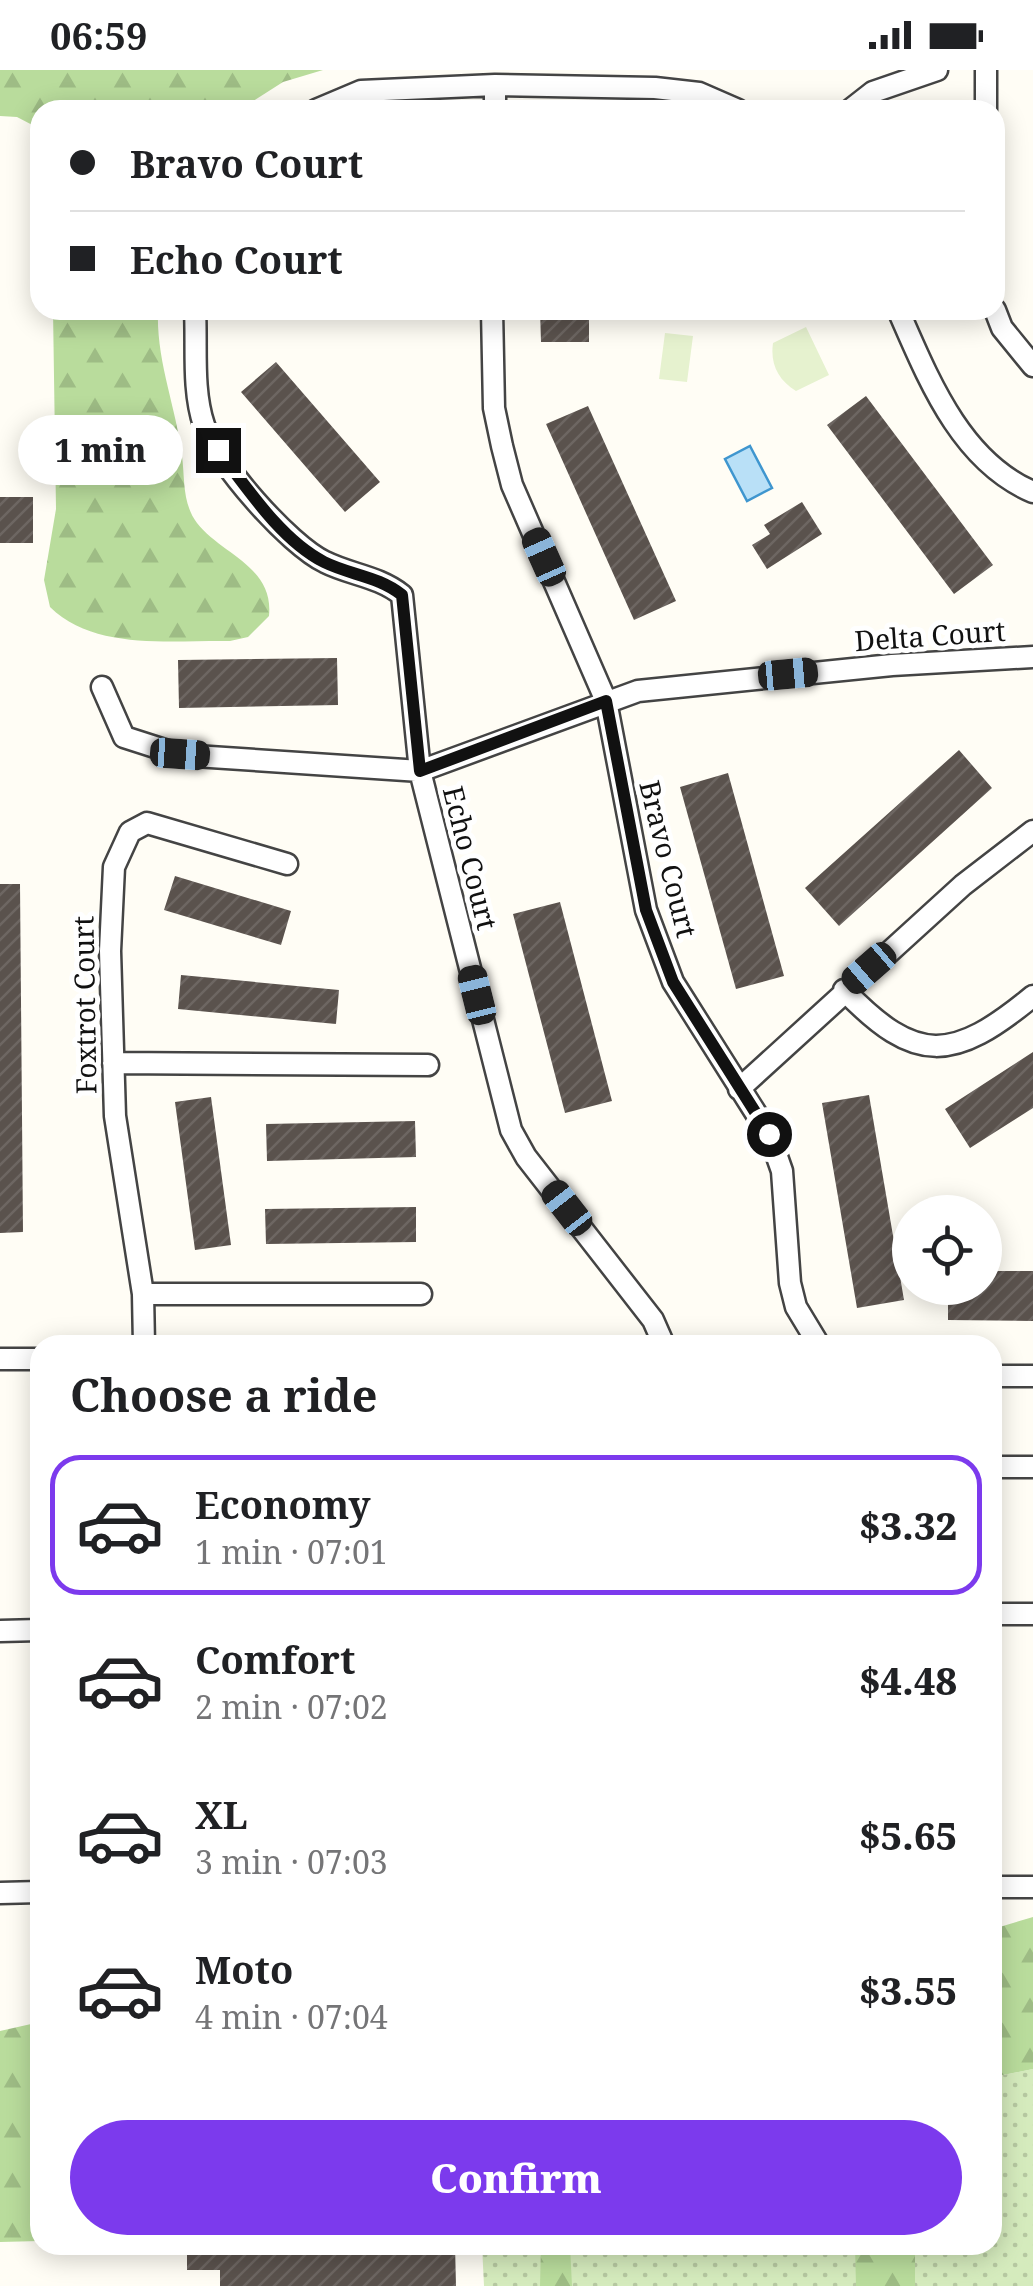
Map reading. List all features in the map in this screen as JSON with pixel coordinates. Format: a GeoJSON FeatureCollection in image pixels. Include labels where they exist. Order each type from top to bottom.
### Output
{"type":"FeatureCollection","features":[{"type":"Feature","properties":{"kind":"street"},"geometry":{"type":"LineString","coordinates":[[863,100],[873,92],[937,70]]}},
{"type":"Feature","properties":{"kind":"street"},"geometry":{"type":"LineString","coordinates":[[986,70],[986,100]]}},
{"type":"Feature","properties":{"kind":"street"},"geometry":{"type":"LineString","coordinates":[[340,100],[361,91],[495,85],[670,89],[715,100]]}},
{"type":"Feature","properties":{"kind":"street"},"geometry":{"type":"LineString","coordinates":[[495,85],[495,100]]}},
{"type":"Feature","properties":{"kind":"street","name":"Echo Court"},"geometry":{"type":"LineString","coordinates":[[197,320],[202,414],[218,450],[296,540],[324,562],[388,584],[402,595],[420,771],[510,1130],[653,1320],[660,1335]]}},
{"type":"Feature","properties":{"kind":"street","name":"Bravo Court"},"geometry":{"type":"LineString","coordinates":[[492,320],[494,408],[512,484],[606,701],[646,910],[673,982],[769,1134],[782,1171],[790,1283],[812,1335]]}},
{"type":"Feature","properties":{"kind":"street"},"geometry":{"type":"LineString","coordinates":[[903,320],[926,372],[971,446],[992,468],[1033,492]]}},
{"type":"Feature","properties":{"kind":"street"},"geometry":{"type":"LineString","coordinates":[[998,320],[1033,366]]}},
{"type":"Feature","properties":{"kind":"street","name":"Delta Court"},"geometry":{"type":"LineString","coordinates":[[102,687],[124,737],[147,747],[180,754],[420,771],[638,691],[788,674],[1033,657]]}},
{"type":"Feature","properties":{"kind":"street","name":"Foxtrot Court"},"geometry":{"type":"LineString","coordinates":[[144,1335],[142,1294],[115,1116],[112,884],[120,846],[130,832],[146,823],[177,828],[287,864]]}},
{"type":"Feature","properties":{"kind":"street"},"geometry":{"type":"LineString","coordinates":[[739,1089],[844,990],[1002,853],[1033,831]]}},
{"type":"Feature","properties":{"kind":"street"},"geometry":{"type":"LineString","coordinates":[[844,990],[878,1026],[902,1042],[927,1045],[960,1042],[996,1026],[1033,996]]}},
{"type":"Feature","properties":{"kind":"street"},"geometry":{"type":"LineString","coordinates":[[113,1063],[428,1065]]}},
{"type":"Feature","properties":{"kind":"street"},"geometry":{"type":"LineString","coordinates":[[142,1294],[422,1294]]}},
{"type":"Feature","properties":{"kind":"street"},"geometry":{"type":"LineString","coordinates":[[0,1360],[30,1359]]}},
{"type":"Feature","properties":{"kind":"street"},"geometry":{"type":"LineString","coordinates":[[1002,1376],[1033,1376]]}},
{"type":"Feature","properties":{"kind":"street"},"geometry":{"type":"LineString","coordinates":[[1002,1467],[1033,1467]]}},
{"type":"Feature","properties":{"kind":"street"},"geometry":{"type":"LineString","coordinates":[[1002,1614],[1033,1614]]}},
{"type":"Feature","properties":{"kind":"street"},"geometry":{"type":"LineString","coordinates":[[0,1631],[30,1630]]}},
{"type":"Feature","properties":{"kind":"street"},"geometry":{"type":"LineString","coordinates":[[1002,1888],[1033,1887]]}},
{"type":"Feature","properties":{"kind":"street"},"geometry":{"type":"LineString","coordinates":[[0,1892],[30,1892]]}},
{"type":"Feature","properties":{"kind":"green space"},"geometry":{"type":"Polygon","coordinates":[[[0,70],[323,70],[283,82],[255,100],[30,100],[30,124],[17,117],[0,116],[0,70]]]}},
{"type":"Feature","properties":{"kind":"green space"},"geometry":{"type":"Polygon","coordinates":[[[53,320],[158,320],[189,507],[207,534],[255,573],[268,599],[269,616],[248,637],[230,641],[135,640],[89,631],[68,621],[50,607],[44,580],[56,509],[53,320]]]}},
{"type":"Feature","properties":{"kind":"green space"},"geometry":{"type":"Polygon","coordinates":[[[806,327],[829,375],[796,391],[777,371],[773,343],[806,327]]]}},
{"type":"Feature","properties":{"kind":"green space"},"geometry":{"type":"Polygon","coordinates":[[[665,333],[693,336],[687,382],[659,379],[665,333]]]}},
{"type":"Feature","properties":{"kind":"green space"},"geometry":{"type":"Polygon","coordinates":[[[1033,1917],[1033,2069],[1002,2075],[1002,1926],[1033,1917]]]}},
{"type":"Feature","properties":{"kind":"green space"},"geometry":{"type":"Polygon","coordinates":[[[30,2024],[30,2241],[0,2242],[0,2031],[30,2024]]]}},
{"type":"Feature","properties":{"kind":"green space"},"geometry":{"type":"Polygon","coordinates":[[[1033,2069],[1033,2286],[484,2286],[482,2255],[1002,2255],[1002,2075],[1033,2069]]]}},
{"type":"Feature","properties":{"kind":"green space"},"geometry":{"type":"Polygon","coordinates":[[[541,2255],[570,2255],[572,2286],[540,2286],[541,2255]]]}},
{"type":"Feature","properties":{"kind":"green space"},"geometry":{"type":"Polygon","coordinates":[[[855,2255],[915,2255],[915,2286],[856,2286],[855,2255]]]}},
{"type":"Feature","properties":{"kind":"water"},"geometry":{"type":"Polygon","coordinates":[[[750,446],[772,488],[747,501],[725,459],[750,446]]]}},
{"type":"Feature","properties":{"kind":"building"},"geometry":{"type":"Polygon","coordinates":[[[540,320],[589,320],[589,342],[541,342],[540,320]]]}},
{"type":"Feature","properties":{"kind":"building"},"geometry":{"type":"Polygon","coordinates":[[[276,362],[380,482],[345,512],[241,392],[276,362]]]}},
{"type":"Feature","properties":{"kind":"building"},"geometry":{"type":"Polygon","coordinates":[[[866,396],[993,565],[954,594],[827,425],[866,396]]]}},
{"type":"Feature","properties":{"kind":"building"},"geometry":{"type":"Polygon","coordinates":[[[588,406],[676,601],[634,620],[546,424],[588,406]]]}},
{"type":"Feature","properties":{"kind":"building"},"geometry":{"type":"Polygon","coordinates":[[[0,497],[33,497],[33,543],[0,543],[0,497]]]}},
{"type":"Feature","properties":{"kind":"building"},"geometry":{"type":"Polygon","coordinates":[[[802,502],[822,534],[767,569],[752,545],[770,534],[764,525],[802,502]]]}},
{"type":"Feature","properties":{"kind":"building"},"geometry":{"type":"Polygon","coordinates":[[[337,658],[338,705],[179,708],[178,660],[337,658]]]}},
{"type":"Feature","properties":{"kind":"building"},"geometry":{"type":"Polygon","coordinates":[[[959,750],[992,788],[839,926],[805,888],[959,750]]]}},
{"type":"Feature","properties":{"kind":"building"},"geometry":{"type":"Polygon","coordinates":[[[728,773],[784,976],[736,989],[680,787],[728,773]]]}},
{"type":"Feature","properties":{"kind":"building"},"geometry":{"type":"Polygon","coordinates":[[[175,876],[291,911],[281,945],[164,910],[175,876]]]}},
{"type":"Feature","properties":{"kind":"building"},"geometry":{"type":"Polygon","coordinates":[[[0,884],[20,884],[23,1232],[0,1233],[0,884]]]}},
{"type":"Feature","properties":{"kind":"building"},"geometry":{"type":"Polygon","coordinates":[[[560,902],[612,1101],[565,1113],[513,914],[560,902]]]}},
{"type":"Feature","properties":{"kind":"building"},"geometry":{"type":"Polygon","coordinates":[[[181,975],[339,990],[336,1024],[178,1009],[181,975]]]}},
{"type":"Feature","properties":{"kind":"building"},"geometry":{"type":"Polygon","coordinates":[[[1033,1052],[1033,1108],[970,1148],[945,1109],[1033,1052]]]}},
{"type":"Feature","properties":{"kind":"building"},"geometry":{"type":"Polygon","coordinates":[[[869,1095],[892,1230],[892,1302],[857,1308],[822,1103],[869,1095]]]}},
{"type":"Feature","properties":{"kind":"building"},"geometry":{"type":"Polygon","coordinates":[[[211,1097],[231,1245],[195,1250],[175,1102],[211,1097]]]}},
{"type":"Feature","properties":{"kind":"building"},"geometry":{"type":"Polygon","coordinates":[[[415,1121],[416,1157],[267,1161],[266,1124],[415,1121]]]}},
{"type":"Feature","properties":{"kind":"building"},"geometry":{"type":"Polygon","coordinates":[[[416,1207],[416,1242],[266,1244],[265,1209],[416,1207]]]}},
{"type":"Feature","properties":{"kind":"building"},"geometry":{"type":"Polygon","coordinates":[[[1002,1271],[1033,1271],[1033,1321],[948,1320],[948,1305],[1002,1305],[1002,1271]]]}},
{"type":"Feature","properties":{"kind":"building"},"geometry":{"type":"Polygon","coordinates":[[[187,2255],[455,2255],[456,2286],[220,2286],[220,2270],[187,2270],[187,2255]]]}},
{"type":"Feature","properties":{"kind":"route"},"geometry":{"type":"LineString","coordinates":[[218,450],[296,540],[324,562],[388,584],[402,595],[420,771],[606,701],[646,910],[673,982],[769,1134]]}}]}
